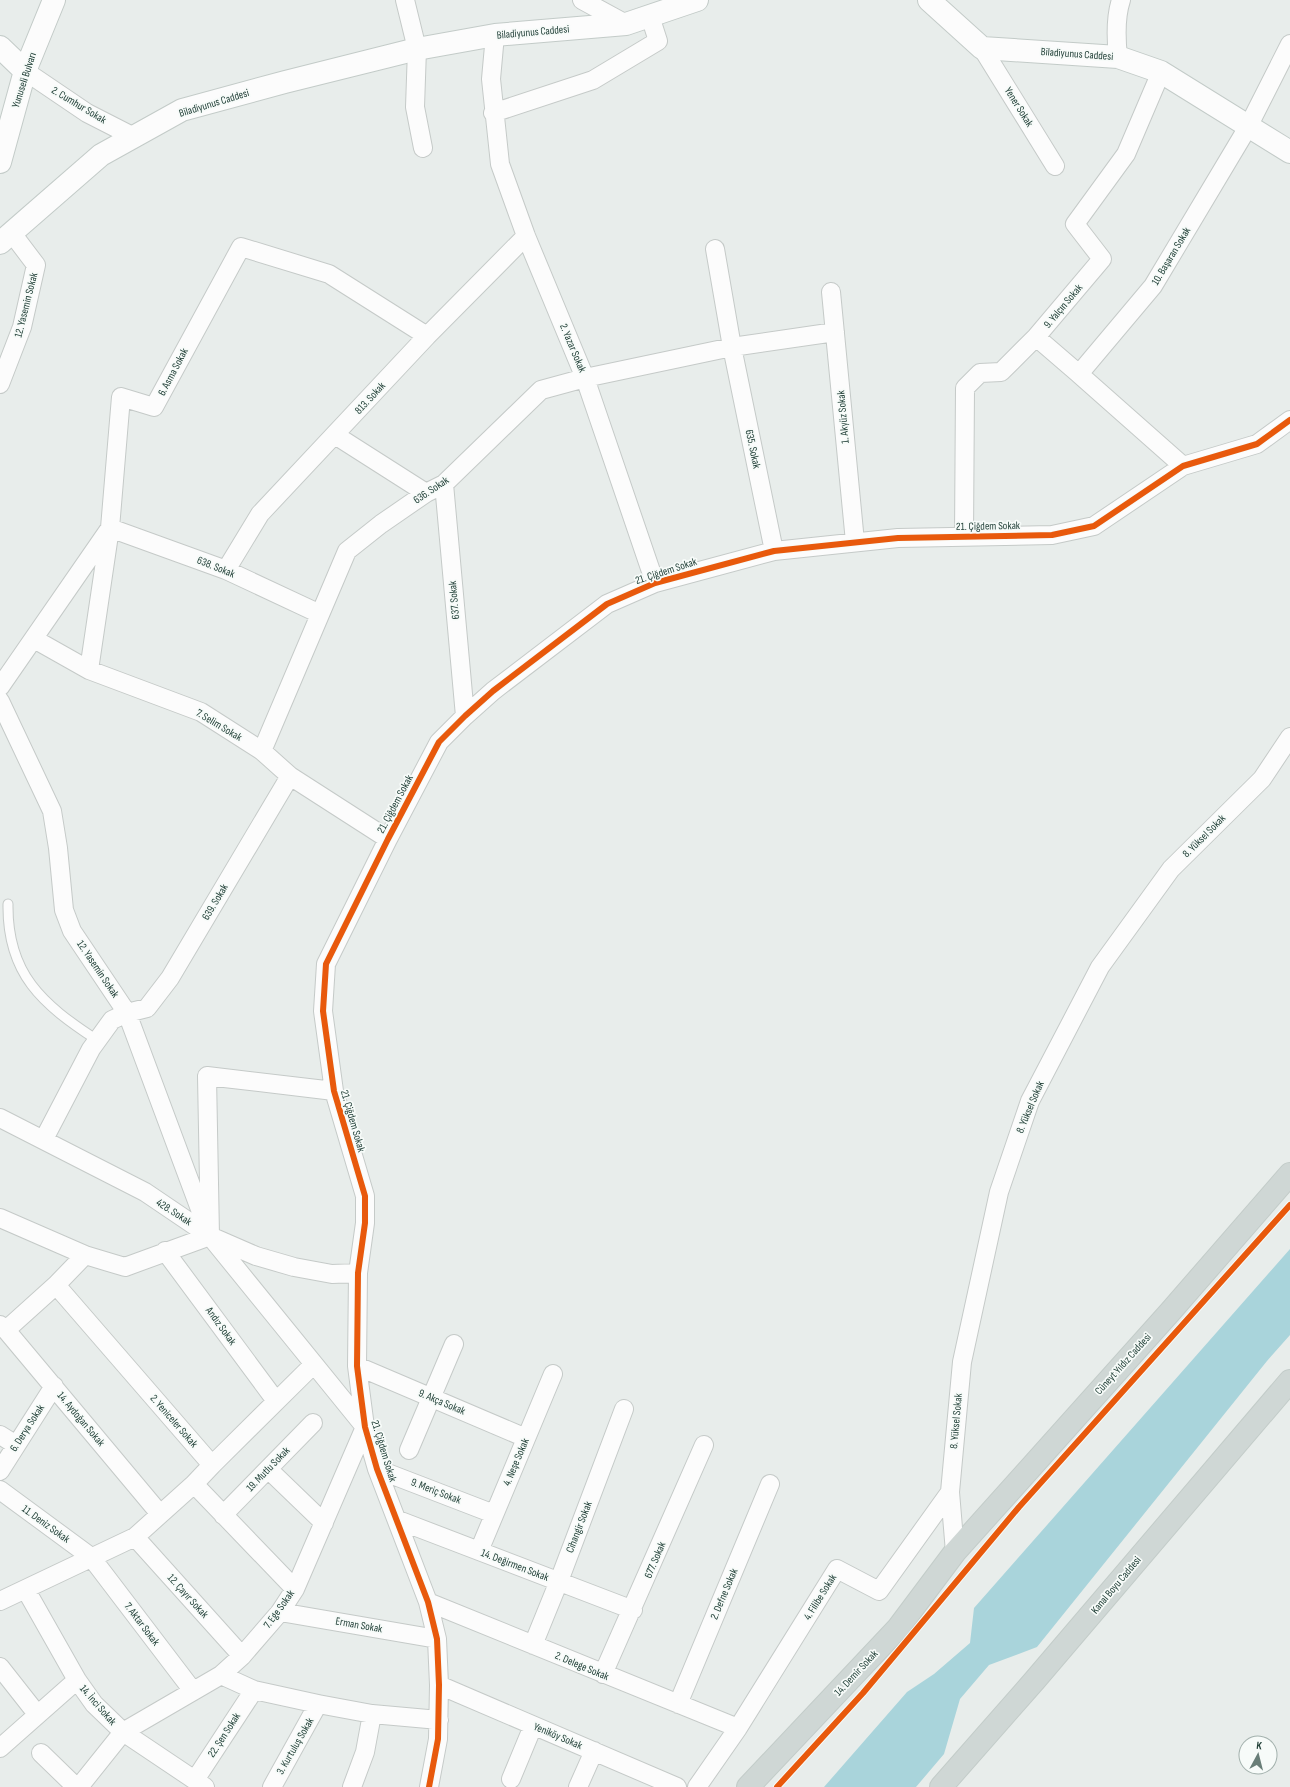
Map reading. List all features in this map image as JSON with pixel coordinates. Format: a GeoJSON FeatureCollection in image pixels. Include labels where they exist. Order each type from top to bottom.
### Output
{"type":"FeatureCollection","features":[{"type":"Feature","properties":{"kind":"main road","name":"Cüneyt Yıldız Caddesi"},"geometry":{"type":"LineString","coordinates":[[955,1552],[1164,1318],[1290,1174]]}},
{"type":"Feature","properties":{"kind":"main road","name":"Kanal Boyu Caddesi"},"geometry":{"type":"LineString","coordinates":[[941,1787],[1036,1680],[1290,1381]]}},
{"type":"Feature","properties":{"kind":"main road","name":"14. Demir Sokak"},"geometry":{"type":"LineString","coordinates":[[748,1787],[898,1628],[955,1552]]}},
{"type":"Feature","properties":{"kind":"street","name":"Yunuseli Bulvarı"},"geometry":{"type":"LineString","coordinates":[[0,162],[25,72],[54,0]]}},
{"type":"Feature","properties":{"kind":"street"},"geometry":{"type":"LineString","coordinates":[[405,0],[417,49],[415,107],[423,148]]}},
{"type":"Feature","properties":{"kind":"street"},"geometry":{"type":"LineString","coordinates":[[582,0],[626,24]]}},
{"type":"Feature","properties":{"kind":"street","name":"Biladiyunus Caddesi"},"geometry":{"type":"LineString","coordinates":[[6,237],[101,155],[182,110],[285,82],[417,49],[495,35],[626,24],[697,0]]}},
{"type":"Feature","properties":{"kind":"street"},"geometry":{"type":"LineString","coordinates":[[929,0],[982,48]]}},
{"type":"Feature","properties":{"kind":"street"},"geometry":{"type":"LineString","coordinates":[[1118,57],[1116,37],[1118,8],[1121,0]]}},
{"type":"Feature","properties":{"kind":"street"},"geometry":{"type":"LineString","coordinates":[[493,113],[593,80],[658,41],[650,16]]}},
{"type":"Feature","properties":{"kind":"street","name":"2. Yazar Sokak"},"geometry":{"type":"LineString","coordinates":[[495,35],[490,79],[500,164],[526,236],[586,378],[655,583]]}},
{"type":"Feature","properties":{"kind":"street","name":"10. Başaran Sokak"},"geometry":{"type":"LineString","coordinates":[[1079,374],[1153,286],[1248,127],[1290,44]]}},
{"type":"Feature","properties":{"kind":"street"},"geometry":{"type":"LineString","coordinates":[[0,47],[25,72]]}},
{"type":"Feature","properties":{"kind":"street","name":"Biladiyunus Caddesi"},"geometry":{"type":"LineString","coordinates":[[982,48],[1118,57],[1162,72],[1290,152]]}},
{"type":"Feature","properties":{"kind":"street","name":"Yener Sokak"},"geometry":{"type":"LineString","coordinates":[[982,48],[1055,166]]}},
{"type":"Feature","properties":{"kind":"street","name":"2. Cumhur Sokak"},"geometry":{"type":"LineString","coordinates":[[25,72],[87,113],[134,137]]}},
{"type":"Feature","properties":{"kind":"street","name":"9. Yalçın Sokak"},"geometry":{"type":"LineString","coordinates":[[964,537],[966,388],[980,373],[1000,372],[1036,337],[1102,259],[1075,224],[1126,154],[1162,72]]}},
{"type":"Feature","properties":{"kind":"street","name":"813. Sokak"},"geometry":{"type":"LineString","coordinates":[[226,570],[260,514],[427,336],[526,236]]}},
{"type":"Feature","properties":{"kind":"street","name":"12. Yasemin Sokak"},"geometry":{"type":"LineString","coordinates":[[0,384],[22,327],[36,265],[6,237]]}},
{"type":"Feature","properties":{"kind":"street","name":"6. Asma Sokak"},"geometry":{"type":"LineString","coordinates":[[89,670],[110,528],[121,397],[154,407],[241,247],[329,274],[427,336]]}},
{"type":"Feature","properties":{"kind":"street","name":"635. Sokak"},"geometry":{"type":"LineString","coordinates":[[715,249],[732,348],[774,551]]}},
{"type":"Feature","properties":{"kind":"street","name":"1. Akyüz Sokak"},"geometry":{"type":"LineString","coordinates":[[831,292],[855,542]]}},
{"type":"Feature","properties":{"kind":"street"},"geometry":{"type":"LineString","coordinates":[[732,348],[835,332]]}},
{"type":"Feature","properties":{"kind":"street"},"geometry":{"type":"LineString","coordinates":[[1036,337],[1183,466]]}},
{"type":"Feature","properties":{"kind":"street","name":"636. Sokak"},"geometry":{"type":"LineString","coordinates":[[262,751],[347,551],[381,524],[426,493],[444,484],[541,390],[586,378],[732,348]]}},
{"type":"Feature","properties":{"kind":"street","name":"21. Çiğdem Sokak"},"geometry":{"type":"LineString","coordinates":[[431,1786],[438,1739],[439,1720],[440,1686],[437,1639],[428,1602],[398,1520],[377,1469],[365,1427],[357,1366],[358,1273],[365,1223],[365,1196],[334,1091],[322,1011],[326,964],[388,839],[439,742],[493,691],[607,604],[655,583],[774,551],[898,538],[1052,535],[1094,526],[1183,466],[1256,444],[1290,420]]}},
{"type":"Feature","properties":{"kind":"street"},"geometry":{"type":"LineString","coordinates":[[335,435],[426,493]]}},
{"type":"Feature","properties":{"kind":"street","name":"637. Sokak"},"geometry":{"type":"LineString","coordinates":[[444,484],[465,716]]}},
{"type":"Feature","properties":{"kind":"street"},"geometry":{"type":"LineString","coordinates":[[0,687],[110,528]]}},
{"type":"Feature","properties":{"kind":"street","name":"638. Sokak"},"geometry":{"type":"LineString","coordinates":[[110,528],[226,570],[320,614]]}},
{"type":"Feature","properties":{"kind":"street","name":"7. Selim Sokak"},"geometry":{"type":"LineString","coordinates":[[34,639],[89,670],[201,712],[262,751],[290,776],[388,839]]}},
{"type":"Feature","properties":{"kind":"street","name":"12. Yasemin Sokak"},"geometry":{"type":"LineString","coordinates":[[0,701],[52,811],[58,848],[64,910],[72,931],[127,1013],[210,1236]]}},
{"type":"Feature","properties":{"kind":"street","name":"8. Yüksel Sokak"},"geometry":{"type":"LineString","coordinates":[[955,1552],[950,1492],[962,1362],[999,1192],[1030,1101],[1104,961],[1171,869],[1262,779],[1290,737]]}},
{"type":"Feature","properties":{"kind":"street","name":"639. Sokak"},"geometry":{"type":"LineString","coordinates":[[44,1139],[97,1040],[112,1020],[127,1013],[147,1008],[170,978],[290,776]]}},
{"type":"Feature","properties":{"kind":"street"},"geometry":{"type":"LineString","coordinates":[[334,1091],[206,1076],[210,1236],[365,1427]]}},
{"type":"Feature","properties":{"kind":"street","name":"428. Sokak"},"geometry":{"type":"LineString","coordinates":[[0,1118],[44,1139],[145,1192],[210,1236],[256,1256],[294,1267],[332,1274],[358,1273]]}},
{"type":"Feature","properties":{"kind":"street"},"geometry":{"type":"LineString","coordinates":[[0,1218],[84,1256],[125,1267],[165,1251],[210,1236]]}},
{"type":"Feature","properties":{"kind":"street","name":"Andız Sokak"},"geometry":{"type":"LineString","coordinates":[[165,1251],[276,1401]]}},
{"type":"Feature","properties":{"kind":"street"},"geometry":{"type":"LineString","coordinates":[[3,1327],[56,1285],[84,1256]]}},
{"type":"Feature","properties":{"kind":"street","name":"2. Yeniceler Sokak"},"geometry":{"type":"LineString","coordinates":[[56,1285],[212,1465]]}},
{"type":"Feature","properties":{"kind":"street","name":"14. Aydoğan Sokak"},"geometry":{"type":"LineString","coordinates":[[3,1327],[160,1514]]}},
{"type":"Feature","properties":{"kind":"street"},"geometry":{"type":"LineString","coordinates":[[410,1450],[454,1344]]}},
{"type":"Feature","properties":{"kind":"street"},"geometry":{"type":"LineString","coordinates":[[10,1593],[134,1537],[194,1484],[314,1364]]}},
{"type":"Feature","properties":{"kind":"street","name":"9. Akça Sokak"},"geometry":{"type":"LineString","coordinates":[[357,1366],[526,1438]]}},
{"type":"Feature","properties":{"kind":"street","name":"4. Neşe Sokak"},"geometry":{"type":"LineString","coordinates":[[479,1551],[553,1374]]}},
{"type":"Feature","properties":{"kind":"street","name":"6. Derya Sokak"},"geometry":{"type":"LineString","coordinates":[[0,1471],[54,1386]]}},
{"type":"Feature","properties":{"kind":"street","name":"Cihangir Sokak"},"geometry":{"type":"LineString","coordinates":[[532,1645],[559,1581],[624,1409]]}},
{"type":"Feature","properties":{"kind":"street","name":"19. Mutlu Sokak"},"geometry":{"type":"LineString","coordinates":[[223,1515],[313,1423]]}},
{"type":"Feature","properties":{"kind":"street","name":"7. Ege Sokak"},"geometry":{"type":"LineString","coordinates":[[123,1732],[221,1675],[242,1656],[280,1612],[295,1589],[365,1427]]}},
{"type":"Feature","properties":{"kind":"street"},"geometry":{"type":"LineString","coordinates":[[0,1435],[16,1445]]}},
{"type":"Feature","properties":{"kind":"street","name":"677. Sokak"},"geometry":{"type":"LineString","coordinates":[[603,1674],[633,1610],[704,1445]]}},
{"type":"Feature","properties":{"kind":"street"},"geometry":{"type":"LineString","coordinates":[[268,1469],[324,1523]]}},
{"type":"Feature","properties":{"kind":"street","name":"9. Meriç Sokak"},"geometry":{"type":"LineString","coordinates":[[377,1469],[494,1514]]}},
{"type":"Feature","properties":{"kind":"street"},"geometry":{"type":"LineString","coordinates":[[194,1484],[295,1589]]}},
{"type":"Feature","properties":{"kind":"street","name":"2. Defne Sokak"},"geometry":{"type":"LineString","coordinates":[[678,1704],[770,1484]]}},
{"type":"Feature","properties":{"kind":"street","name":"11. Deniz Sokak"},"geometry":{"type":"LineString","coordinates":[[0,1490],[91,1557]]}},
{"type":"Feature","properties":{"kind":"street","name":"4. Filibe Sokak"},"geometry":{"type":"LineString","coordinates":[[738,1728],[837,1569],[879,1591],[950,1492]]}},
{"type":"Feature","properties":{"kind":"street","name":"14. Değirmen Sokak"},"geometry":{"type":"LineString","coordinates":[[398,1520],[633,1610]]}},
{"type":"Feature","properties":{"kind":"street","name":"12. Çayır Sokak"},"geometry":{"type":"LineString","coordinates":[[134,1537],[242,1656]]}},
{"type":"Feature","properties":{"kind":"street","name":"7. Aktar Sokak"},"geometry":{"type":"LineString","coordinates":[[91,1557],[193,1691]]}},
{"type":"Feature","properties":{"kind":"street","name":"14. İnci Sokak"},"geometry":{"type":"LineString","coordinates":[[10,1593],[94,1704],[123,1732],[200,1783]]}},
{"type":"Feature","properties":{"kind":"street","name":"2. Delege Sokak"},"geometry":{"type":"LineString","coordinates":[[428,1602],[738,1728]]}},
{"type":"Feature","properties":{"kind":"street","name":"Erman Sokak"},"geometry":{"type":"LineString","coordinates":[[280,1612],[437,1639]]}},
{"type":"Feature","properties":{"kind":"street"},"geometry":{"type":"LineString","coordinates":[[0,1668],[37,1714]]}},
{"type":"Feature","properties":{"kind":"street"},"geometry":{"type":"LineString","coordinates":[[221,1675],[254,1690],[318,1704],[372,1714],[439,1720]]}},
{"type":"Feature","properties":{"kind":"street"},"geometry":{"type":"LineString","coordinates":[[0,1748],[77,1680]]}},
{"type":"Feature","properties":{"kind":"street","name":"Yeniköy Sokak"},"geometry":{"type":"LineString","coordinates":[[440,1686],[677,1787]]}},
{"type":"Feature","properties":{"kind":"street","name":"22. Şen Sokak"},"geometry":{"type":"LineString","coordinates":[[200,1783],[254,1690]]}},
{"type":"Feature","properties":{"kind":"street","name":"3. Kurtuluş Sokak"},"geometry":{"type":"LineString","coordinates":[[272,1787],[318,1704]]}},
{"type":"Feature","properties":{"kind":"street"},"geometry":{"type":"LineString","coordinates":[[352,1787],[366,1752],[372,1714]]}},
{"type":"Feature","properties":{"kind":"street"},"geometry":{"type":"LineString","coordinates":[[511,1779],[533,1726]]}},
{"type":"Feature","properties":{"kind":"street"},"geometry":{"type":"LineString","coordinates":[[697,1787],[738,1728]]}},
{"type":"Feature","properties":{"kind":"street"},"geometry":{"type":"LineString","coordinates":[[41,1753],[77,1787],[123,1732]]}},
{"type":"Feature","properties":{"kind":"street"},"geometry":{"type":"LineString","coordinates":[[578,1787],[594,1751]]}},
{"type":"Feature","properties":{"kind":"lane"},"geometry":{"type":"LineString","coordinates":[[8,904],[8,923],[11,942],[23,975],[40,996],[78,1028],[97,1040]]}},
{"type":"Feature","properties":{"kind":"water"},"geometry":{"type":"Polygon","coordinates":[[[1290,1249],[1290,1335],[1267,1361],[1037,1647],[989,1665],[960,1699],[944,1754],[916,1787],[824,1787],[907,1692],[934,1674],[970,1643],[974,1608],[1290,1249]]]}},
{"type":"Feature","properties":{"kind":"cycle path"},"geometry":{"type":"LineString","coordinates":[[429,1787],[438,1739],[439,1685],[437,1639],[428,1602],[377,1469],[365,1427],[357,1366],[358,1273],[365,1223],[365,1196],[334,1091],[323,1011],[326,964],[388,839],[439,742],[493,691],[607,604],[655,583],[774,551],[898,538],[1052,535],[1094,526],[1183,466],[1257,444],[1290,420]]}},
{"type":"Feature","properties":{"kind":"cycle path"},"geometry":{"type":"LineString","coordinates":[[777,1787],[863,1693],[1019,1507],[1290,1205]]}}]}
